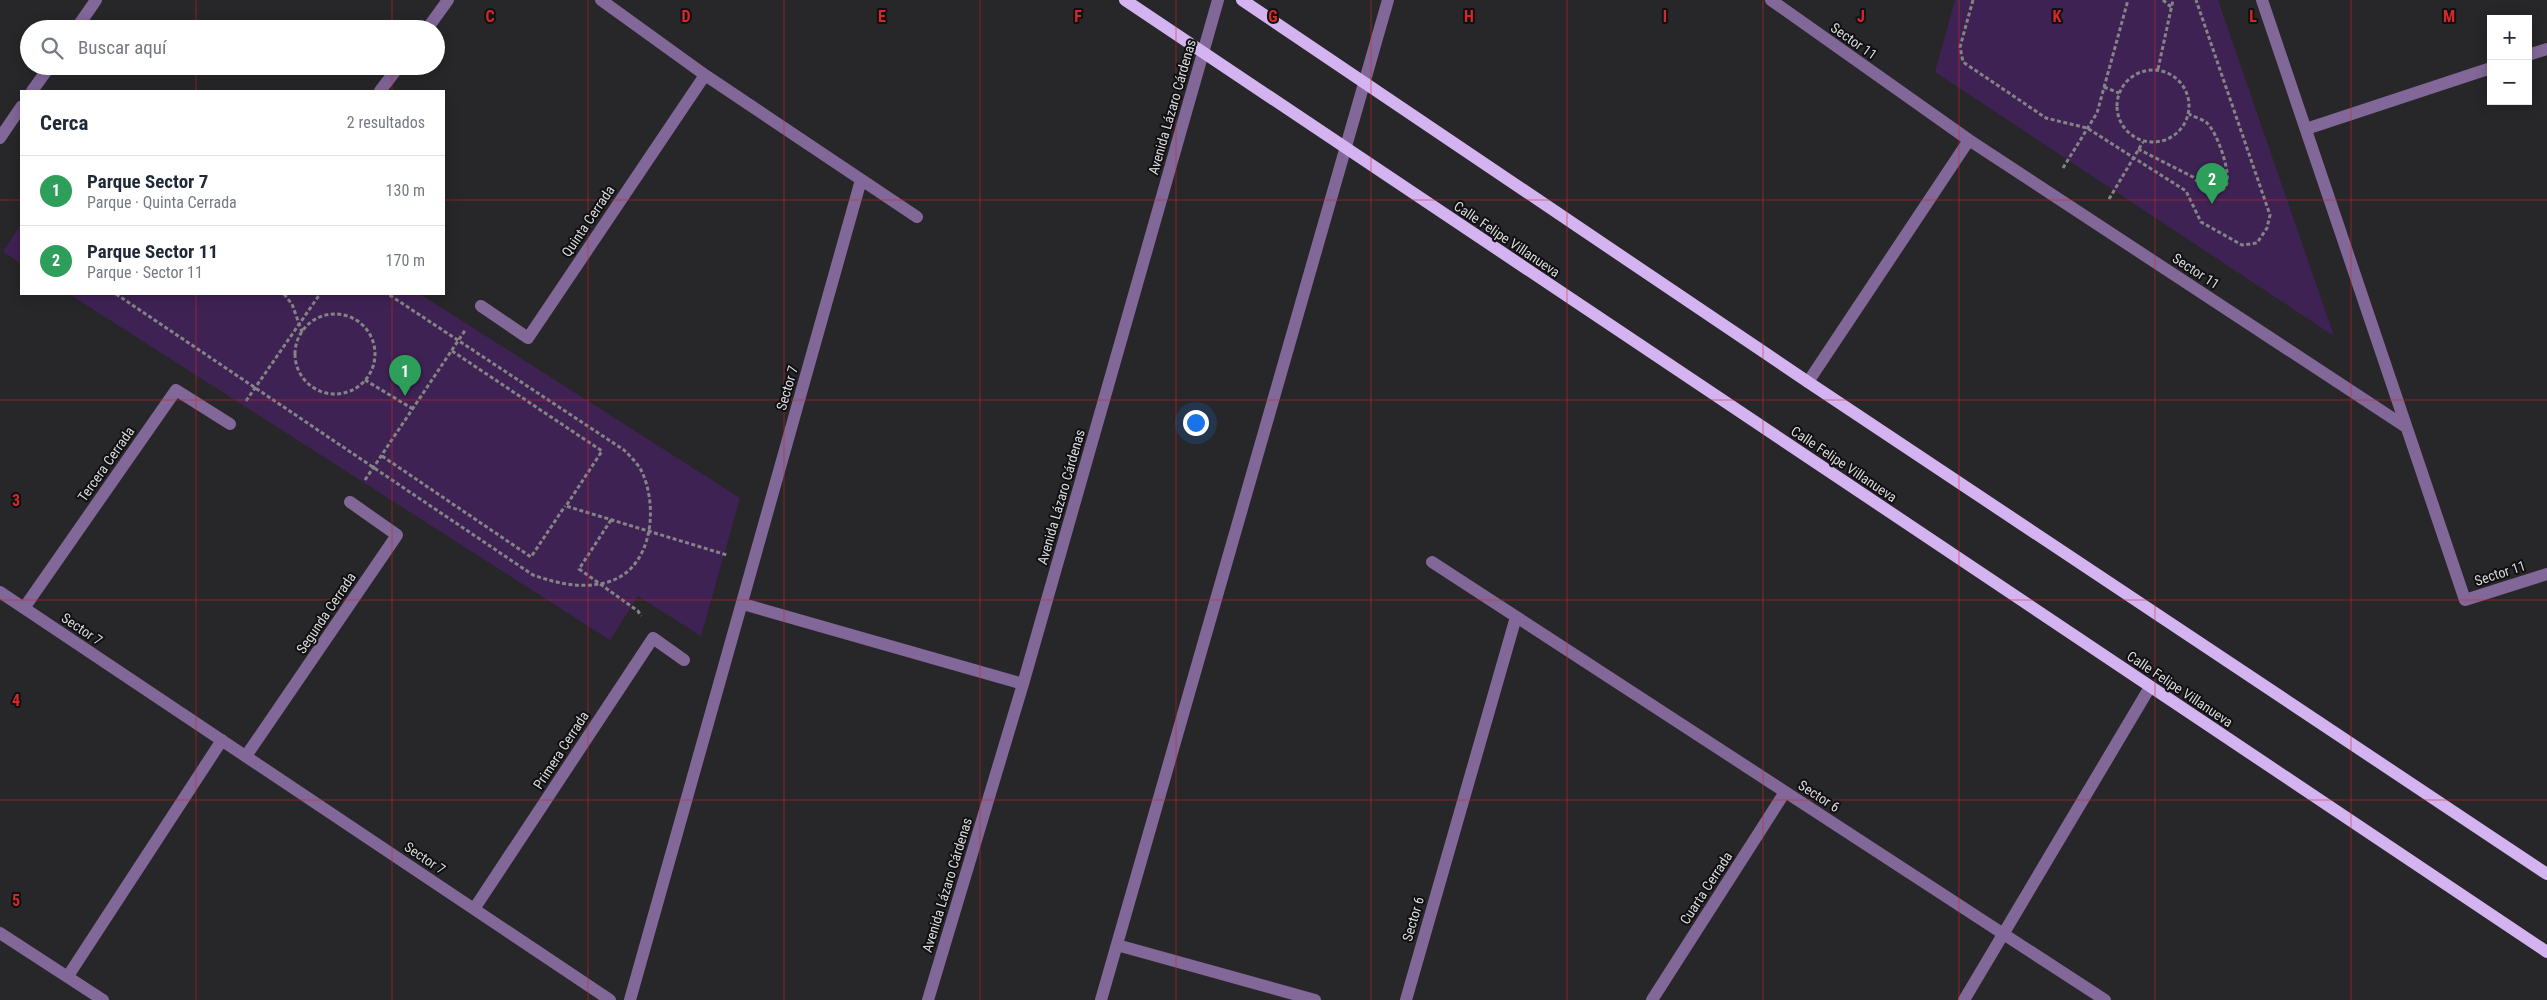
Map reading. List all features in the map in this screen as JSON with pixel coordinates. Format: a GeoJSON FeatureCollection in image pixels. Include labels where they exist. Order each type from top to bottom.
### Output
{"type":"FeatureCollection","features":[{"type":"Feature","properties":{"kind":"main road","name":"Calle Felipe Villanueva"},"geometry":{"type":"LineString","coordinates":[[1125,0],[1344,149],[2547,952]]}},
{"type":"Feature","properties":{"kind":"main road"},"geometry":{"type":"LineString","coordinates":[[1242,0],[1808,382],[2547,874]]}},
{"type":"Feature","properties":{"kind":"street"},"geometry":{"type":"LineString","coordinates":[[82,20],[96,0]]}},
{"type":"Feature","properties":{"kind":"street"},"geometry":{"type":"LineString","coordinates":[[434,20],[448,0]]}},
{"type":"Feature","properties":{"kind":"street"},"geometry":{"type":"LineString","coordinates":[[601,0],[705,75],[917,218]]}},
{"type":"Feature","properties":{"kind":"street","name":"Avenida Lázaro Cárdenas"},"geometry":{"type":"LineString","coordinates":[[928,1000],[1023,684],[1218,0]]}},
{"type":"Feature","properties":{"kind":"street"},"geometry":{"type":"LineString","coordinates":[[1101,1000],[1388,0]]}},
{"type":"Feature","properties":{"kind":"street","name":"Sector 11"},"geometry":{"type":"LineString","coordinates":[[1771,0],[1969,140],[2406,427]]}},
{"type":"Feature","properties":{"kind":"street","name":"Sector 11"},"geometry":{"type":"LineString","coordinates":[[2262,0],[2465,600],[2547,574]]}},
{"type":"Feature","properties":{"kind":"street"},"geometry":{"type":"LineString","coordinates":[[2532,55],[2547,49]]}},
{"type":"Feature","properties":{"kind":"street"},"geometry":{"type":"LineString","coordinates":[[2306,129],[2487,69]]}},
{"type":"Feature","properties":{"kind":"street"},"geometry":{"type":"LineString","coordinates":[[33,90],[44,75]]}},
{"type":"Feature","properties":{"kind":"street"},"geometry":{"type":"LineString","coordinates":[[381,90],[392,75]]}},
{"type":"Feature","properties":{"kind":"street","name":"Quinta Cerrada"},"geometry":{"type":"LineString","coordinates":[[481,306],[528,338],[705,75]]}},
{"type":"Feature","properties":{"kind":"street"},"geometry":{"type":"LineString","coordinates":[[0,138],[20,108]]}},
{"type":"Feature","properties":{"kind":"street"},"geometry":{"type":"LineString","coordinates":[[1808,382],[1969,140]]}},
{"type":"Feature","properties":{"kind":"street","name":"Sector 7"},"geometry":{"type":"LineString","coordinates":[[630,1000],[861,180]]}},
{"type":"Feature","properties":{"kind":"street","name":"Tercera Cerrada"},"geometry":{"type":"LineString","coordinates":[[24,608],[176,390],[230,424]]}},
{"type":"Feature","properties":{"kind":"street","name":"Segunda Cerrada"},"geometry":{"type":"LineString","coordinates":[[246,756],[397,535],[350,502]]}},
{"type":"Feature","properties":{"kind":"street","name":"Sector 6"},"geometry":{"type":"LineString","coordinates":[[1432,562],[2105,1000]]}},
{"type":"Feature","properties":{"kind":"street","name":"Sector 7"},"geometry":{"type":"LineString","coordinates":[[0,592],[610,1000]]}},
{"type":"Feature","properties":{"kind":"street"},"geometry":{"type":"LineString","coordinates":[[743,604],[1023,684]]}},
{"type":"Feature","properties":{"kind":"street","name":"Sector 6"},"geometry":{"type":"LineString","coordinates":[[1406,1000],[1516,617]]}},
{"type":"Feature","properties":{"kind":"street"},"geometry":{"type":"LineString","coordinates":[[653,638],[684,660]]}},
{"type":"Feature","properties":{"kind":"street","name":"Primera Cerrada"},"geometry":{"type":"LineString","coordinates":[[474,909],[653,638]]}},
{"type":"Feature","properties":{"kind":"street"},"geometry":{"type":"LineString","coordinates":[[1964,1000],[2150,687]]}},
{"type":"Feature","properties":{"kind":"street"},"geometry":{"type":"LineString","coordinates":[[68,976],[222,740]]}},
{"type":"Feature","properties":{"kind":"street","name":"Cuarta Cerrada"},"geometry":{"type":"LineString","coordinates":[[1652,1000],[1785,792]]}},
{"type":"Feature","properties":{"kind":"street"},"geometry":{"type":"LineString","coordinates":[[0,933],[103,1000]]}},
{"type":"Feature","properties":{"kind":"street"},"geometry":{"type":"LineString","coordinates":[[1116,945],[1314,1000]]}},
{"type":"Feature","properties":{"kind":"path"},"geometry":{"type":"LineString","coordinates":[[1973,0],[1960,47],[1962,62],[2046,118],[2087,128],[2186,192],[2201,222],[2242,245],[2257,243],[2267,228],[2270,215],[2196,0]]}},
{"type":"Feature","properties":{"kind":"path"},"geometry":{"type":"LineString","coordinates":[[2049,193],[2096,113],[2128,0]]}},
{"type":"Feature","properties":{"kind":"path"},"geometry":{"type":"LineString","coordinates":[[2163,0],[2172,6]]}},
{"type":"Feature","properties":{"kind":"path"},"geometry":{"type":"LineString","coordinates":[[2158,69],[2172,0]]}},
{"type":"Feature","properties":{"kind":"path"},"geometry":{"type":"LineString","coordinates":[[2158,69],[2179,80],[2186,90],[2190,102],[2189,114],[2177,135],[2160,142],[2143,142],[2123,128],[2118,117],[2119,93],[2125,83],[2134,75],[2145,70],[2158,69]]}},
{"type":"Feature","properties":{"kind":"path"},"geometry":{"type":"LineString","coordinates":[[2104,87],[2119,93]]}},
{"type":"Feature","properties":{"kind":"path"},"geometry":{"type":"LineString","coordinates":[[2138,149],[2193,177],[2209,193],[2218,193],[2225,188],[2229,179],[2216,135],[2206,122],[2189,114]]}},
{"type":"Feature","properties":{"kind":"path"},"geometry":{"type":"LineString","coordinates":[[2095,224],[2143,142]]}},
{"type":"Feature","properties":{"kind":"path"},"geometry":{"type":"LineString","coordinates":[[117,295],[533,575],[556,583],[584,587],[610,582],[632,567],[645,546],[652,518],[648,490],[641,469],[624,450],[390,295]]}},
{"type":"Feature","properties":{"kind":"path"},"geometry":{"type":"LineString","coordinates":[[285,295],[292,304],[302,332]]}},
{"type":"Feature","properties":{"kind":"path"},"geometry":{"type":"LineString","coordinates":[[230,424],[319,295]]}},
{"type":"Feature","properties":{"kind":"path"},"geometry":{"type":"LineString","coordinates":[[350,502],[481,306]]}},
{"type":"Feature","properties":{"kind":"path"},"geometry":{"type":"LineString","coordinates":[[335,314],[347,316],[359,322],[368,331],[375,355],[372,368],[365,380],[355,388],[343,393],[330,394],[316,389],[306,382],[298,370],[295,358],[296,344],[302,332],[310,322],[322,316],[335,314]]}},
{"type":"Feature","properties":{"kind":"path"},"geometry":{"type":"LineString","coordinates":[[382,456],[531,557],[566,506],[602,451],[452,350]]}},
{"type":"Feature","properties":{"kind":"path"},"geometry":{"type":"LineString","coordinates":[[365,380],[413,409]]}},
{"type":"Feature","properties":{"kind":"path"},"geometry":{"type":"LineString","coordinates":[[566,506],[754,563]]}},
{"type":"Feature","properties":{"kind":"path"},"geometry":{"type":"LineString","coordinates":[[612,520],[579,569],[638,611],[653,638]]}},
{"type":"Feature","properties":{"kind":"shaded area"},"geometry":{"type":"Polygon","coordinates":[[[1955,0],[2218,0],[2334,336],[1935,72],[1955,0]]]}},
{"type":"Feature","properties":{"kind":"shaded area"},"geometry":{"type":"Polygon","coordinates":[[[20,226],[20,262],[3,252],[20,226]]]}},
{"type":"Feature","properties":{"kind":"shaded area"},"geometry":{"type":"Polygon","coordinates":[[[71,295],[422,295],[740,498],[701,636],[638,596],[610,640],[71,295]]]}},
{"type":"Feature","properties":{"kind":"place","name":"Parque Sector 11"},"geometry":{"type":"Point","coordinates":[2212,204]}},
{"type":"Feature","properties":{"kind":"place","name":"Parque Sector 7"},"geometry":{"type":"Point","coordinates":[405,396]}}]}
